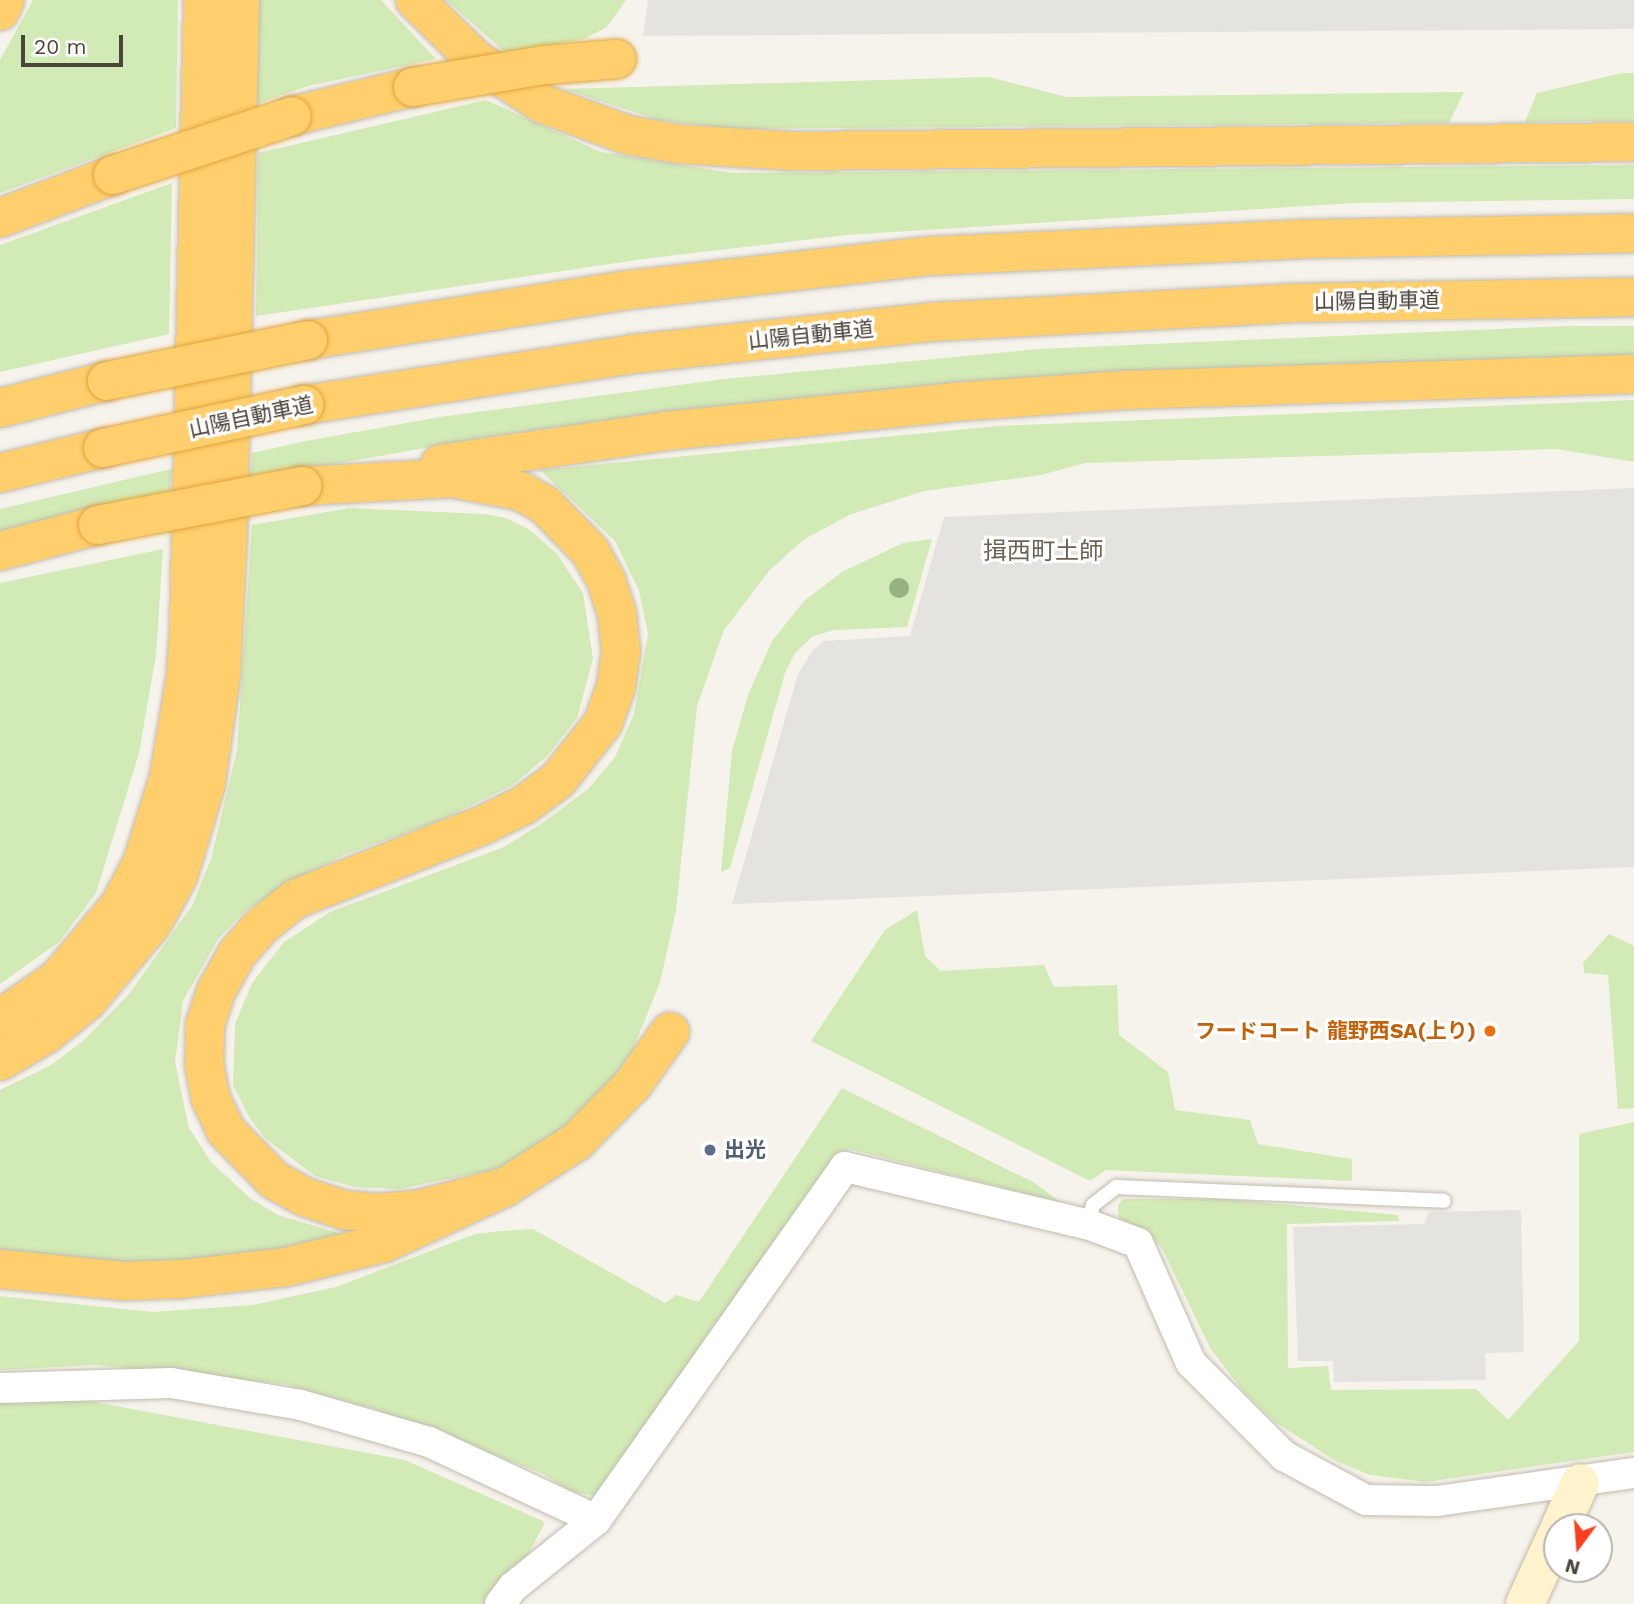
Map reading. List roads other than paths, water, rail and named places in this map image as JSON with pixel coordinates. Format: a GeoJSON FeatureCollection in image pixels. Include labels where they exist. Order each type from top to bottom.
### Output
{"type":"FeatureCollection","features":[{"type":"Feature","properties":{"kind":"highway"},"geometry":{"type":"LineString","coordinates":[[0,11],[5,0]]}},
{"type":"Feature","properties":{"kind":"highway"},"geometry":{"type":"LineString","coordinates":[[0,1019],[58,979],[120,905],[143,861],[169,777],[184,687],[189,627],[203,0]]}},
{"type":"Feature","properties":{"kind":"highway"},"geometry":{"type":"LineString","coordinates":[[0,1061],[46,1034],[87,1001],[146,932],[178,876],[206,783],[221,675],[228,532],[240,0]]}},
{"type":"Feature","properties":{"kind":"highway"},"geometry":{"type":"LineString","coordinates":[[415,0],[475,60],[543,104],[617,131],[679,144],[794,151],[1634,142]]}},
{"type":"Feature","properties":{"kind":"highway"},"geometry":{"type":"LineString","coordinates":[[0,218],[113,175],[292,116],[413,87],[545,65],[617,59]]}},
{"type":"Feature","properties":{"kind":"highway"},"geometry":{"type":"LineString","coordinates":[[0,408],[107,381],[307,340],[620,291],[929,256],[1300,239],[1634,233]]}},
{"type":"Feature","properties":{"kind":"highway","name":"山陽自動車道"},"geometry":{"type":"LineString","coordinates":[[0,473],[304,405],[632,354],[930,323],[1289,303],[1634,297]]}},
{"type":"Feature","properties":{"kind":"highway"},"geometry":{"type":"LineString","coordinates":[[0,551],[98,526],[302,486],[665,431],[953,402],[1126,390],[1634,374]]}},
{"type":"Feature","properties":{"kind":"highway"},"geometry":{"type":"LineString","coordinates":[[302,486],[453,478],[520,491],[545,505],[590,551],[606,580],[617,614],[621,651],[615,687],[603,723],[558,780],[524,805],[483,825],[295,899],[261,926],[237,952],[216,990],[205,1025],[204,1064],[211,1099],[226,1131],[265,1173],[305,1197],[344,1210],[379,1213],[421,1209],[505,1187]]}},
{"type":"Feature","properties":{"kind":"highway"},"geometry":{"type":"LineString","coordinates":[[0,1269],[124,1281],[286,1267],[384,1243],[505,1187],[576,1142],[604,1116],[670,1032]]}},
{"type":"Feature","properties":{"kind":"street"},"geometry":{"type":"LineString","coordinates":[[500,1604],[513,1587],[596,1520],[845,1167],[1087,1224],[1138,1243],[1191,1363],[1284,1456],[1366,1500],[1437,1501],[1580,1483],[1634,1473]]}},
{"type":"Feature","properties":{"kind":"street"},"geometry":{"type":"LineString","coordinates":[[0,1388],[172,1383],[301,1405],[429,1442],[596,1520]]}},
{"type":"Feature","properties":{"kind":"street"},"geometry":{"type":"LineString","coordinates":[[1566,1513],[1580,1483]]}},
{"type":"Feature","properties":{"kind":"street"},"geometry":{"type":"LineString","coordinates":[[1525,1604],[1543,1565]]}},
{"type":"Feature","properties":{"kind":"lane"},"geometry":{"type":"LineString","coordinates":[[1087,1224],[1093,1205],[1116,1187],[1444,1201]]}},
{"type":"Feature","properties":{"kind":"place","name":"フードコート 龍野西SA(上り)"},"geometry":{"type":"Point","coordinates":[1490,1031]}},
{"type":"Feature","properties":{"kind":"place","name":"出光"},"geometry":{"type":"Point","coordinates":[710,1150]}},
{"type":"Feature","properties":{"kind":"district","name":"揖西町土師"},"geometry":{"type":"Point","coordinates":[1043,552]}}]}
